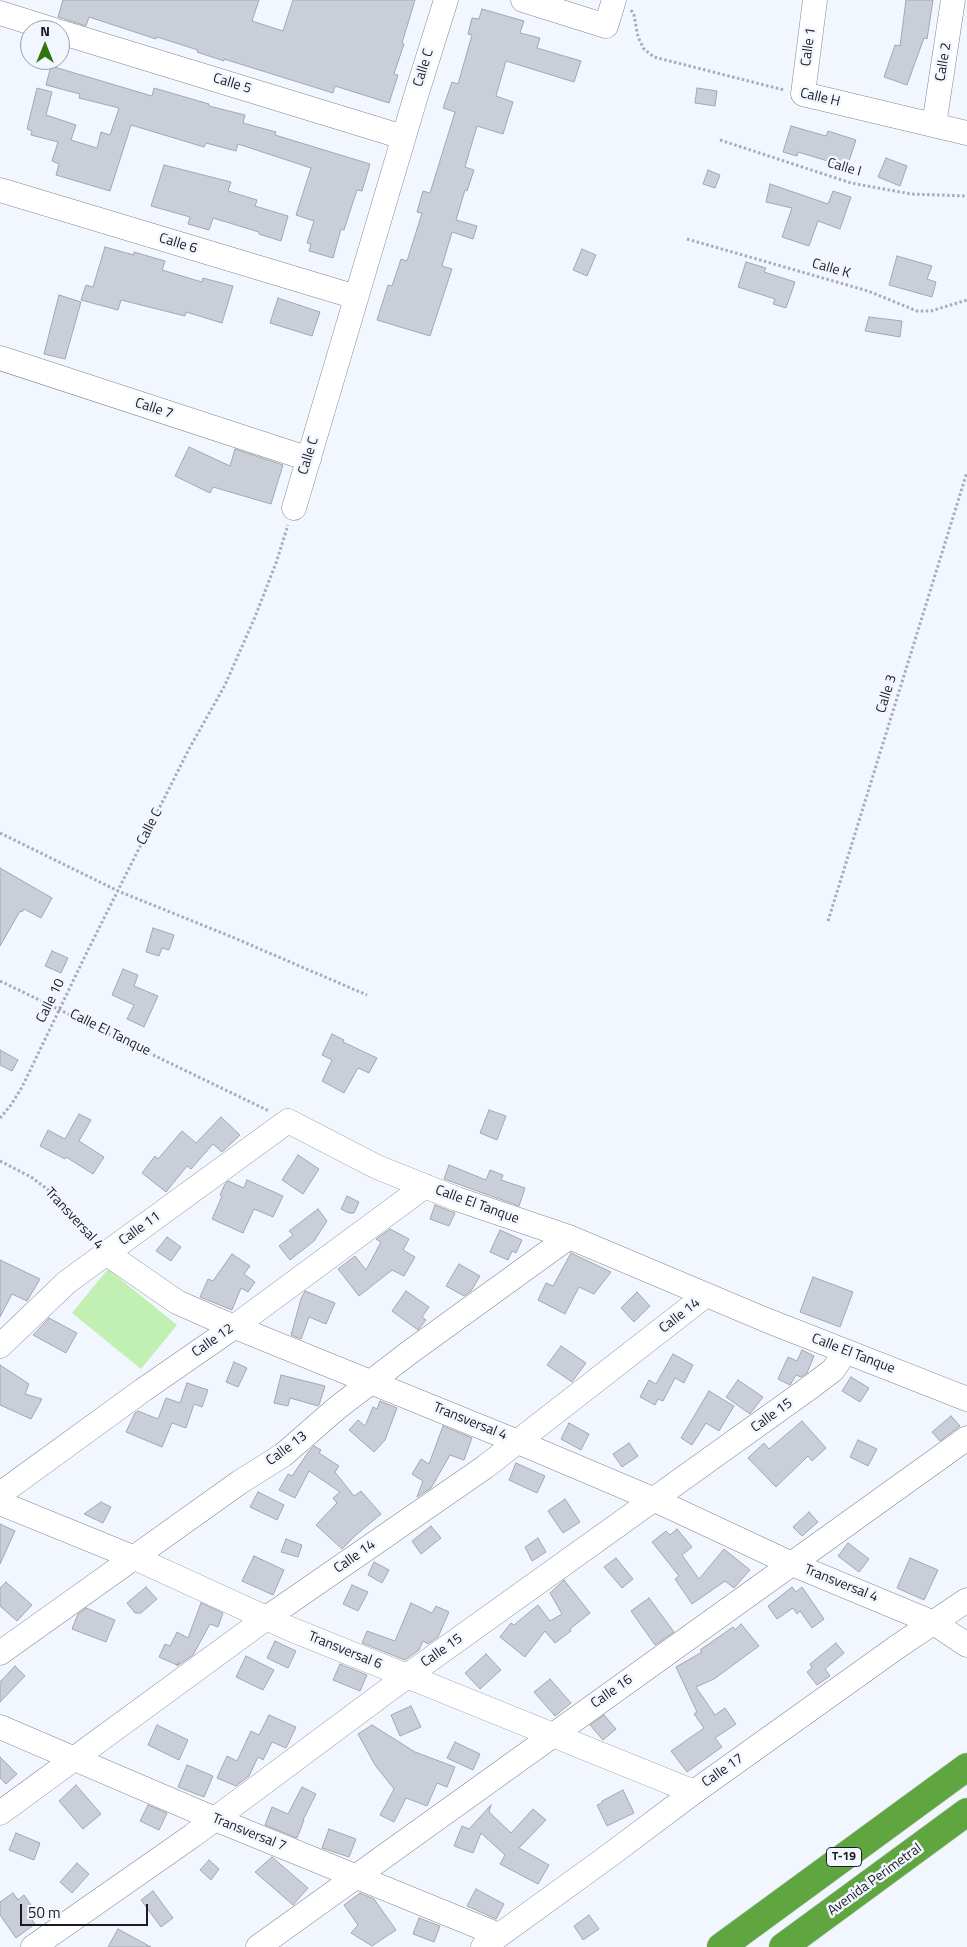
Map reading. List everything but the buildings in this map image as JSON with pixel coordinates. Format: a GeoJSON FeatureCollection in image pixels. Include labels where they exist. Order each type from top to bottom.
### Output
{"type":"FeatureCollection","features":[{"type":"Feature","properties":{"kind":"highway","name":"T-19"},"geometry":{"type":"LineString","coordinates":[[721,1947],[967,1767]]}},
{"type":"Feature","properties":{"kind":"highway","name":"Avenida Perimetral"},"geometry":{"type":"LineString","coordinates":[[783,1947],[967,1812]]}},
{"type":"Feature","properties":{"kind":"street","name":"Calle C"},"geometry":{"type":"LineString","coordinates":[[294,508],[403,137],[446,0]]}},
{"type":"Feature","properties":{"kind":"street"},"geometry":{"type":"LineString","coordinates":[[522,0],[606,26],[619,2]]}},
{"type":"Feature","properties":{"kind":"street","name":"Calle 1"},"geometry":{"type":"LineString","coordinates":[[803,94],[815,0]]}},
{"type":"Feature","properties":{"kind":"street","name":"Calle 2"},"geometry":{"type":"LineString","coordinates":[[934,125],[953,0]]}},
{"type":"Feature","properties":{"kind":"street"},"geometry":{"type":"LineString","coordinates":[[0,13],[22,20]]}},
{"type":"Feature","properties":{"kind":"street","name":"Calle 5"},"geometry":{"type":"LineString","coordinates":[[70,35],[403,137]]}},
{"type":"Feature","properties":{"kind":"street","name":"Calle H"},"geometry":{"type":"LineString","coordinates":[[803,94],[967,133]]}},
{"type":"Feature","properties":{"kind":"street","name":"Calle 6"},"geometry":{"type":"LineString","coordinates":[[0,190],[356,297]]}},
{"type":"Feature","properties":{"kind":"street","name":"Calle 7"},"geometry":{"type":"LineString","coordinates":[[0,358],[308,459]]}},
{"type":"Feature","properties":{"kind":"street","name":"Calle El Tanque"},"geometry":{"type":"LineString","coordinates":[[288,1121],[377,1167],[457,1199],[569,1237],[706,1296],[967,1399]]}},
{"type":"Feature","properties":{"kind":"street","name":"Calle 11"},"geometry":{"type":"LineString","coordinates":[[0,1346],[67,1282],[288,1121]]}},
{"type":"Feature","properties":{"kind":"street","name":"Calle 12"},"geometry":{"type":"LineString","coordinates":[[0,1494],[143,1390],[234,1327],[425,1186]]}},
{"type":"Feature","properties":{"kind":"street","name":"Calle 13"},"geometry":{"type":"LineString","coordinates":[[0,1653],[240,1482],[282,1455],[336,1408],[569,1237]]}},
{"type":"Feature","properties":{"kind":"street","name":"Transversal 4"},"geometry":{"type":"LineString","coordinates":[[106,1253],[177,1302],[655,1500],[792,1564],[934,1622],[967,1645]]}},
{"type":"Feature","properties":{"kind":"street","name":"Calle 14"},"geometry":{"type":"LineString","coordinates":[[0,1813],[265,1619],[485,1467],[706,1296]]}},
{"type":"Feature","properties":{"kind":"street","name":"Calle 15"},"geometry":{"type":"LineString","coordinates":[[33,1947],[215,1819],[407,1676],[824,1377],[833,1370],[846,1351]]}},
{"type":"Feature","properties":{"kind":"street","name":"Calle 16"},"geometry":{"type":"LineString","coordinates":[[258,1947],[967,1438]]}},
{"type":"Feature","properties":{"kind":"street","name":"Transversal 6"},"geometry":{"type":"LineString","coordinates":[[0,1503],[135,1558],[265,1619],[694,1792]]}},
{"type":"Feature","properties":{"kind":"street","name":"Calle 17"},"geometry":{"type":"LineString","coordinates":[[491,1941],[694,1792],[967,1600]]}},
{"type":"Feature","properties":{"kind":"street","name":"Transversal 7"},"geometry":{"type":"LineString","coordinates":[[0,1727],[215,1819],[356,1876],[491,1941]]}},
{"type":"Feature","properties":{"kind":"path","name":"Calle H"},"geometry":{"type":"LineString","coordinates":[[619,2],[632,10],[638,37],[644,49],[654,57],[803,94]]}},
{"type":"Feature","properties":{"kind":"path","name":"Calle I"},"geometry":{"type":"LineString","coordinates":[[720,140],[850,183],[911,194],[967,196]]}},
{"type":"Feature","properties":{"kind":"path","name":"Calle K"},"geometry":{"type":"LineString","coordinates":[[687,239],[868,291],[917,311],[931,311],[967,300]]}},
{"type":"Feature","properties":{"kind":"path","name":"Calle 3"},"geometry":{"type":"LineString","coordinates":[[828,922],[967,472]]}},
{"type":"Feature","properties":{"kind":"path","name":"Calle C"},"geometry":{"type":"LineString","coordinates":[[118,891],[189,748],[226,684],[259,608],[294,508]]}},
{"type":"Feature","properties":{"kind":"path"},"geometry":{"type":"LineString","coordinates":[[0,833],[118,891],[367,995]]}},
{"type":"Feature","properties":{"kind":"path","name":"Calle 10"},"geometry":{"type":"LineString","coordinates":[[0,1118],[22,1087],[118,891]]}},
{"type":"Feature","properties":{"kind":"path","name":"Calle El Tanque"},"geometry":{"type":"LineString","coordinates":[[0,980],[288,1121]]}},
{"type":"Feature","properties":{"kind":"path","name":"Transversal 4"},"geometry":{"type":"LineString","coordinates":[[0,1161],[31,1177],[51,1192],[89,1237],[106,1253]]}},
{"type":"Feature","properties":{"kind":"green space"},"geometry":{"type":"Polygon","coordinates":[[[108,1269],[177,1325],[141,1369],[72,1313],[108,1269]]]}}]}
